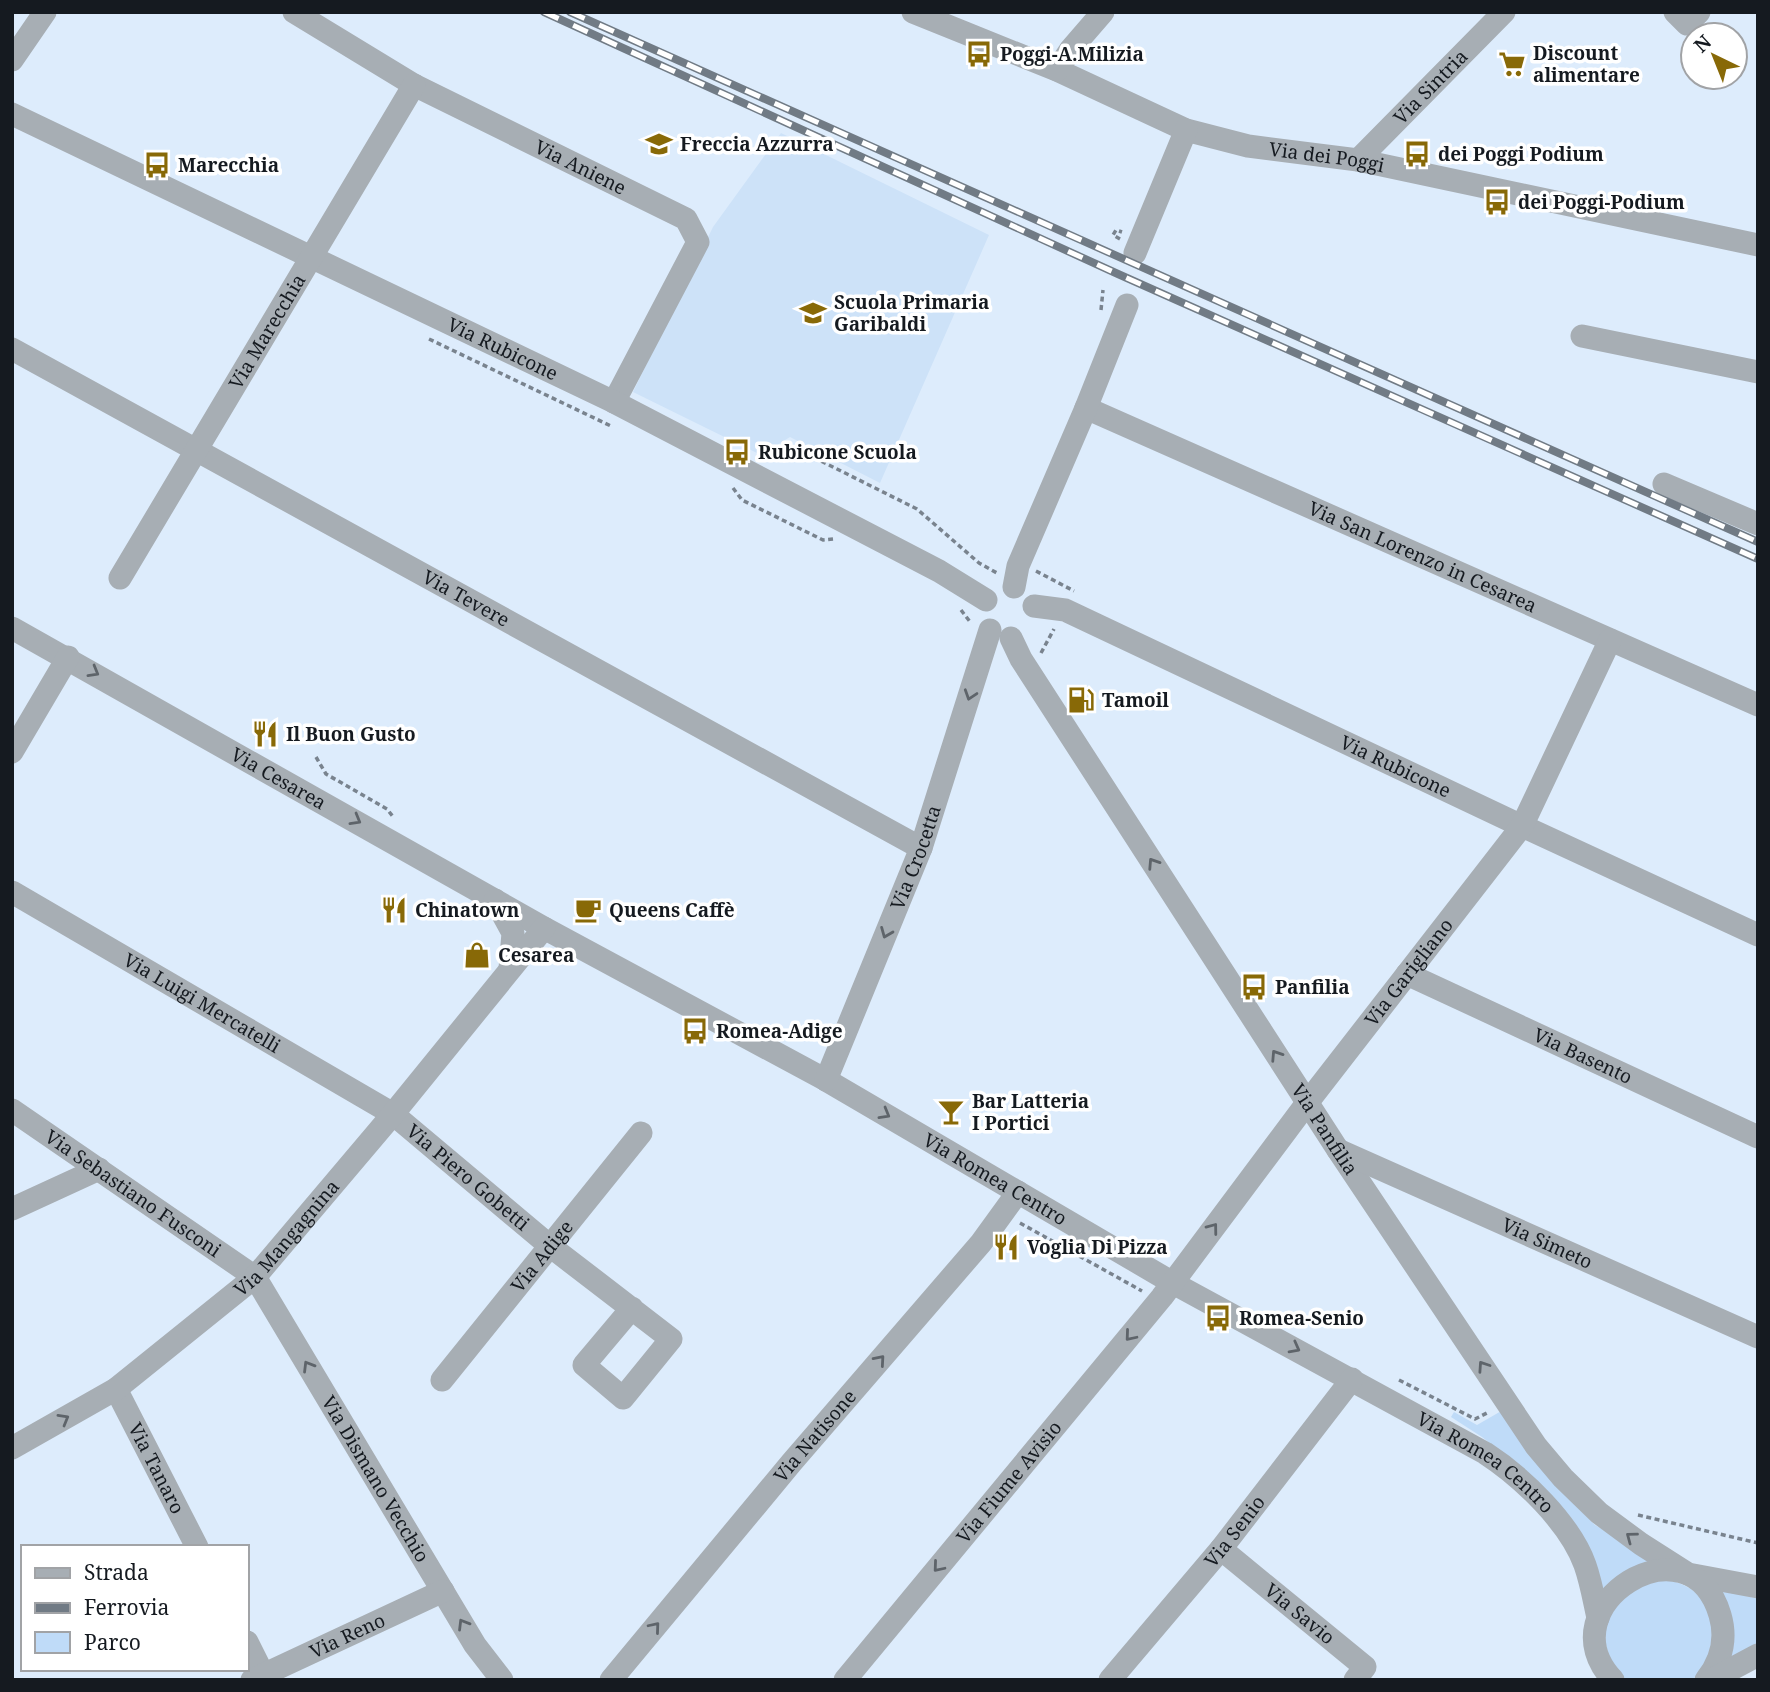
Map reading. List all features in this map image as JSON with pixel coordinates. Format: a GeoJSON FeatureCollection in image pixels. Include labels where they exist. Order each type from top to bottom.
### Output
{"type":"FeatureCollection","features":[{"type":"Feature","properties":{"kind":"street"},"geometry":{"type":"LineString","coordinates":[[12,60],[45,12]]}},
{"type":"Feature","properties":{"kind":"street","name":"Via Aniene"},"geometry":{"type":"LineString","coordinates":[[294,12],[414,85],[686,219],[698,242],[614,402]]}},
{"type":"Feature","properties":{"kind":"street","name":"Via dei Poggi"},"geometry":{"type":"LineString","coordinates":[[913,12],[1057,70],[1186,130],[1248,146],[1358,160],[1758,245]]}},
{"type":"Feature","properties":{"kind":"street"},"geometry":{"type":"LineString","coordinates":[[1057,70],[1103,12]]}},
{"type":"Feature","properties":{"kind":"street","name":"Via Sintria"},"geometry":{"type":"LineString","coordinates":[[1358,160],[1504,12]]}},
{"type":"Feature","properties":{"kind":"street"},"geometry":{"type":"LineString","coordinates":[[1675,12],[1687,24],[1699,12]]}},
{"type":"Feature","properties":{"kind":"street","name":"Via Marecchia"},"geometry":{"type":"LineString","coordinates":[[120,578],[414,85]]}},
{"type":"Feature","properties":{"kind":"street","name":"Via Rubicone"},"geometry":{"type":"LineString","coordinates":[[12,114],[614,402],[939,571],[986,600]]}},
{"type":"Feature","properties":{"kind":"street"},"geometry":{"type":"LineString","coordinates":[[1135,253],[1186,130]]}},
{"type":"Feature","properties":{"kind":"street"},"geometry":{"type":"LineString","coordinates":[[1014,587],[1018,566],[1127,305]]}},
{"type":"Feature","properties":{"kind":"street"},"geometry":{"type":"LineString","coordinates":[[1582,336],[1758,372]]}},
{"type":"Feature","properties":{"kind":"street","name":"Via Tevere"},"geometry":{"type":"LineString","coordinates":[[12,349],[921,848]]}},
{"type":"Feature","properties":{"kind":"street","name":"Via San Lorenzo in Cesarea"},"geometry":{"type":"LineString","coordinates":[[1086,408],[1758,705]]}},
{"type":"Feature","properties":{"kind":"street"},"geometry":{"type":"LineString","coordinates":[[1664,484],[1758,524]]}},
{"type":"Feature","properties":{"kind":"street"},"geometry":{"type":"LineString","coordinates":[[1014,587],[1027,594],[1034,606],[1035,615],[1027,631],[1001,634],[983,616],[986,600],[998,589],[1014,587]]}},
{"type":"Feature","properties":{"kind":"street","name":"Via Rubicone"},"geometry":{"type":"LineString","coordinates":[[1034,606],[1065,610],[1522,826],[1758,934]]}},
{"type":"Feature","properties":{"kind":"street","name":"Via Cesarea"},"geometry":{"type":"LineString","coordinates":[[12,628],[68,657],[544,928]]}},
{"type":"Feature","properties":{"kind":"street","name":"Via Crocetta"},"geometry":{"type":"LineString","coordinates":[[826,1080],[921,848],[1001,634]]}},
{"type":"Feature","properties":{"kind":"street","name":"Via Panfilia"},"geometry":{"type":"LineString","coordinates":[[1001,634],[1028,670],[1307,1103],[1536,1446],[1563,1478],[1599,1513],[1689,1574]]}},
{"type":"Feature","properties":{"kind":"street","name":"Via Garigliano"},"geometry":{"type":"LineString","coordinates":[[1173,1283],[1307,1103],[1522,826],[1610,640]]}},
{"type":"Feature","properties":{"kind":"street"},"geometry":{"type":"LineString","coordinates":[[12,752],[68,657]]}},
{"type":"Feature","properties":{"kind":"street","name":"Via Luigi Mercatelli"},"geometry":{"type":"LineString","coordinates":[[12,892],[393,1114]]}},
{"type":"Feature","properties":{"kind":"street"},"geometry":{"type":"LineString","coordinates":[[495,900],[513,933],[510,970]]}},
{"type":"Feature","properties":{"kind":"street","name":"Via Romea Centro"},"geometry":{"type":"LineString","coordinates":[[544,928],[826,1080],[1173,1283],[1352,1379],[1502,1464],[1535,1495],[1577,1548],[1584,1564],[1598,1618],[1595,1637],[1598,1656],[1597,1680]]}},
{"type":"Feature","properties":{"kind":"street","name":"Via Mangagnina"},"geometry":{"type":"LineString","coordinates":[[12,1448],[116,1390],[255,1277],[393,1114],[544,928]]}},
{"type":"Feature","properties":{"kind":"street","name":"Via Basento"},"geometry":{"type":"LineString","coordinates":[[1407,974],[1758,1137]]}},
{"type":"Feature","properties":{"kind":"street","name":"Via Sebastiano Fusconi"},"geometry":{"type":"LineString","coordinates":[[12,1110],[255,1277]]}},
{"type":"Feature","properties":{"kind":"street","name":"Via Piero Gobetti"},"geometry":{"type":"LineString","coordinates":[[393,1114],[550,1246],[632,1308]]}},
{"type":"Feature","properties":{"kind":"street","name":"Via Adige"},"geometry":{"type":"LineString","coordinates":[[442,1380],[641,1133]]}},
{"type":"Feature","properties":{"kind":"street","name":"Via Simeto"},"geometry":{"type":"LineString","coordinates":[[1338,1150],[1758,1337]]}},
{"type":"Feature","properties":{"kind":"street"},"geometry":{"type":"LineString","coordinates":[[12,1209],[99,1169]]}},
{"type":"Feature","properties":{"kind":"street","name":"Via Natisone"},"geometry":{"type":"LineString","coordinates":[[611,1680],[792,1462],[981,1243],[1018,1192]]}},
{"type":"Feature","properties":{"kind":"street","name":"Via Dismano Vecchio"},"geometry":{"type":"LineString","coordinates":[[255,1277],[475,1644],[502,1680]]}},
{"type":"Feature","properties":{"kind":"street","name":"Via Fiume Avisio"},"geometry":{"type":"LineString","coordinates":[[845,1680],[1173,1283]]}},
{"type":"Feature","properties":{"kind":"street","name":"Via Senio"},"geometry":{"type":"LineString","coordinates":[[1110,1680],[1221,1549],[1352,1379]]}},
{"type":"Feature","properties":{"kind":"street","name":"Via Tanaro"},"geometry":{"type":"LineString","coordinates":[[116,1390],[196,1545]]}},
{"type":"Feature","properties":{"kind":"street","name":"Via Savio"},"geometry":{"type":"LineString","coordinates":[[1221,1549],[1365,1667],[1355,1680]]}},
{"type":"Feature","properties":{"kind":"street"},"geometry":{"type":"LineString","coordinates":[[1598,1618],[1606,1601],[1618,1587],[1651,1571],[1668,1569],[1758,1587]]}},
{"type":"Feature","properties":{"kind":"street"},"geometry":{"type":"LineString","coordinates":[[1689,1574],[1706,1588],[1718,1608],[1724,1628],[1723,1648],[1709,1680]]}},
{"type":"Feature","properties":{"kind":"street","name":"Via Reno"},"geometry":{"type":"LineString","coordinates":[[261,1678],[443,1591]]}},
{"type":"Feature","properties":{"kind":"street"},"geometry":{"type":"LineString","coordinates":[[248,1645],[261,1678]]}},
{"type":"Feature","properties":{"kind":"street"},"geometry":{"type":"LineString","coordinates":[[1598,1656],[1613,1680]]}},
{"type":"Feature","properties":{"kind":"street"},"geometry":{"type":"LineString","coordinates":[[1709,1680],[1758,1656]]}},
{"type":"Feature","properties":{"kind":"path"},"geometry":{"type":"LineString","coordinates":[[422,336],[619,430]]}},
{"type":"Feature","properties":{"kind":"path"},"geometry":{"type":"LineString","coordinates":[[729,483],[742,500],[823,540],[842,538]]}},
{"type":"Feature","properties":{"kind":"path"},"geometry":{"type":"LineString","coordinates":[[1629,1510],[1640,1516],[1758,1544]]}},
{"type":"Feature","properties":{"kind":"shaded area","name":"Scuola Primaria Garibaldi"},"geometry":{"type":"Polygon","coordinates":[[[781,133],[989,235],[880,483],[790,437],[761,455],[633,392],[713,227],[781,133]]]}},
{"type":"Feature","properties":{"kind":"green space"},"geometry":{"type":"Polygon","coordinates":[[[1503,1410],[1575,1505],[1595,1525],[1660,1563],[1601,1597],[1511,1460],[1451,1417],[1454,1412],[1477,1425],[1503,1410]]]}},
{"type":"Feature","properties":{"kind":"green space"},"geometry":{"type":"Polygon","coordinates":[[[1665,1579],[1691,1589],[1702,1600],[1710,1616],[1712,1649],[1702,1669],[1692,1680],[1626,1680],[1610,1658],[1606,1646],[1605,1634],[1611,1610],[1631,1587],[1665,1579]]]}},
{"type":"Feature","properties":{"kind":"green space"},"geometry":{"type":"Polygon","coordinates":[[[1712,1587],[1758,1599],[1758,1646],[1730,1659],[1733,1638],[1731,1621],[1712,1587]]]}},
{"type":"Feature","properties":{"kind":"railway"},"geometry":{"type":"LineString","coordinates":[[544,12],[1118,274],[1758,559]]}},
{"type":"Feature","properties":{"kind":"railway"},"geometry":{"type":"LineString","coordinates":[[570,12],[1758,542]]}},
{"type":"Feature","properties":{"kind":"place","name":"Poggi-A.Milizia"},"geometry":{"type":"Point","coordinates":[979,54]}},
{"type":"Feature","properties":{"kind":"place","name":"Discount alimentare"},"geometry":{"type":"Point","coordinates":[1512,64]}},
{"type":"Feature","properties":{"kind":"place","name":"Freccia Azzurra"},"geometry":{"type":"Point","coordinates":[659,144]}},
{"type":"Feature","properties":{"kind":"place","name":"dei Poggi Podium"},"geometry":{"type":"Point","coordinates":[1417,154]}},
{"type":"Feature","properties":{"kind":"place","name":"Marecchia"},"geometry":{"type":"Point","coordinates":[157,165]}},
{"type":"Feature","properties":{"kind":"place","name":"dei Poggi-Podium"},"geometry":{"type":"Point","coordinates":[1497,202]}},
{"type":"Feature","properties":{"kind":"place","name":"Scuola Primaria Garibaldi"},"geometry":{"type":"Point","coordinates":[813,313]}},
{"type":"Feature","properties":{"kind":"place","name":"Rubicone Scuola"},"geometry":{"type":"Point","coordinates":[737,452]}},
{"type":"Feature","properties":{"kind":"place","name":"Tamoil"},"geometry":{"type":"Point","coordinates":[1081,700]}},
{"type":"Feature","properties":{"kind":"place","name":"Il Buon Gusto"},"geometry":{"type":"Point","coordinates":[265,734]}},
{"type":"Feature","properties":{"kind":"place","name":"Chinatown"},"geometry":{"type":"Point","coordinates":[394,910]}},
{"type":"Feature","properties":{"kind":"place","name":"Queens Caffè"},"geometry":{"type":"Point","coordinates":[588,910]}},
{"type":"Feature","properties":{"kind":"place","name":"Cesarea"},"geometry":{"type":"Point","coordinates":[477,955]}},
{"type":"Feature","properties":{"kind":"place","name":"Panfilia"},"geometry":{"type":"Point","coordinates":[1254,987]}},
{"type":"Feature","properties":{"kind":"place","name":"Romea-Adige"},"geometry":{"type":"Point","coordinates":[695,1031]}},
{"type":"Feature","properties":{"kind":"place","name":"Bar Latteria I Portici"},"geometry":{"type":"Point","coordinates":[951,1112]}},
{"type":"Feature","properties":{"kind":"place","name":"Voglia Di Pizza"},"geometry":{"type":"Point","coordinates":[1006,1247]}},
{"type":"Feature","properties":{"kind":"place","name":"Romea-Senio"},"geometry":{"type":"Point","coordinates":[1218,1318]}}]}
